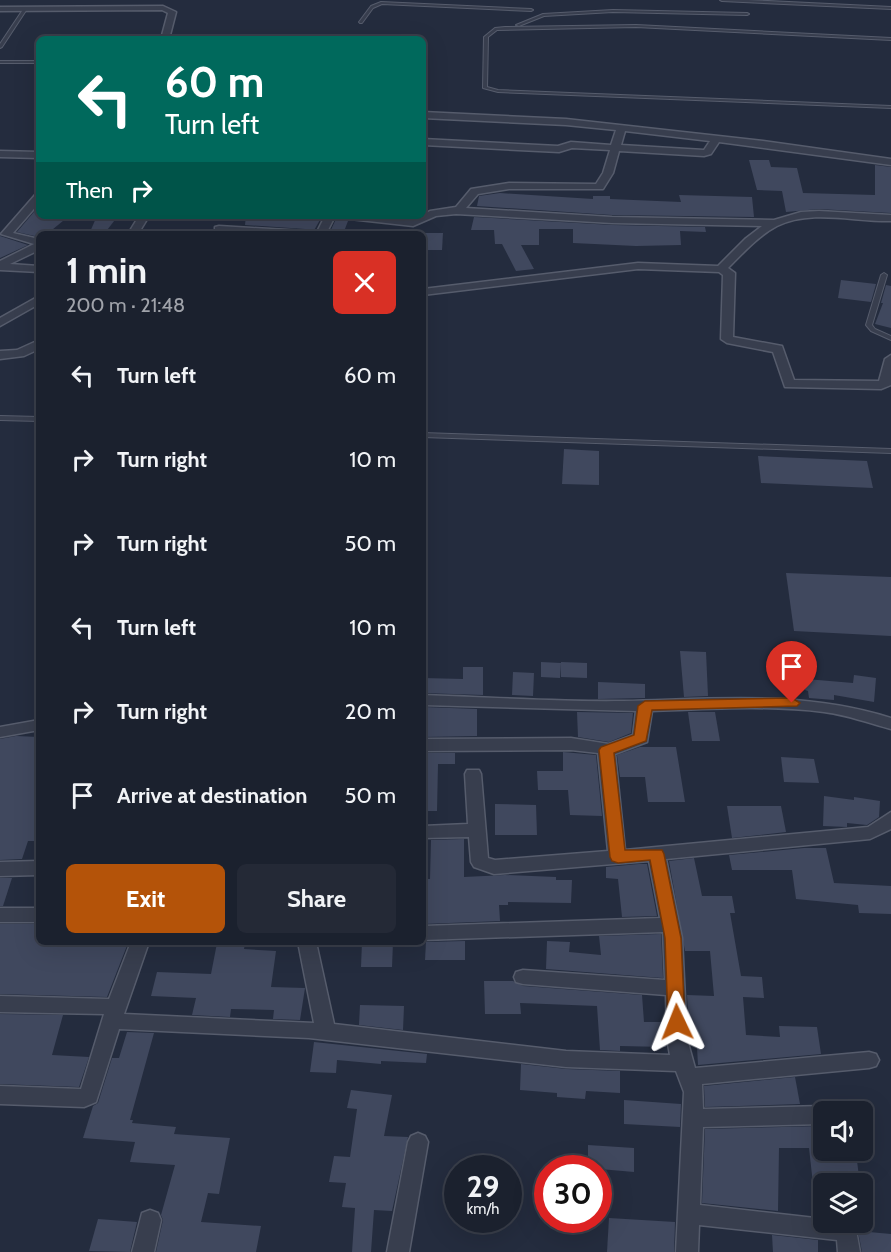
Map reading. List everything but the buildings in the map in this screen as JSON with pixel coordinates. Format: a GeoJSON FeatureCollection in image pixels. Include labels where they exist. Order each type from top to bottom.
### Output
{"type":"FeatureCollection","features":[{"type":"Feature","properties":{"kind":"street"},"geometry":{"type":"LineString","coordinates":[[0,9],[168,9],[172,12],[166,36]]}},
{"type":"Feature","properties":{"kind":"street"},"geometry":{"type":"LineString","coordinates":[[427,115],[549,121],[621,128],[891,162]]}},
{"type":"Feature","properties":{"kind":"street"},"geometry":{"type":"LineString","coordinates":[[458,211],[474,191],[509,186],[602,186],[621,128]]}},
{"type":"Feature","properties":{"kind":"street"},"geometry":{"type":"LineString","coordinates":[[426,142],[559,149],[568,145],[704,153],[708,152],[716,139]]}},
{"type":"Feature","properties":{"kind":"street"},"geometry":{"type":"LineString","coordinates":[[0,154],[36,155]]}},
{"type":"Feature","properties":{"kind":"street"},"geometry":{"type":"LineString","coordinates":[[36,199],[6,234],[36,243]]}},
{"type":"Feature","properties":{"kind":"street"},"geometry":{"type":"LineString","coordinates":[[426,217],[434,213],[458,211],[612,220],[775,223]]}},
{"type":"Feature","properties":{"kind":"street"},"geometry":{"type":"LineString","coordinates":[[721,269],[744,244],[762,229],[801,214],[891,218]]}},
{"type":"Feature","properties":{"kind":"street"},"geometry":{"type":"LineString","coordinates":[[380,219],[414,222],[421,219]]}},
{"type":"Feature","properties":{"kind":"street"},"geometry":{"type":"LineString","coordinates":[[219,229],[253,231]]}},
{"type":"Feature","properties":{"kind":"street"},"geometry":{"type":"LineString","coordinates":[[0,266],[36,246]]}},
{"type":"Feature","properties":{"kind":"street"},"geometry":{"type":"LineString","coordinates":[[0,266],[36,269]]}},
{"type":"Feature","properties":{"kind":"street"},"geometry":{"type":"LineString","coordinates":[[426,292],[631,267],[721,269],[729,273],[726,311],[727,339],[778,349],[789,384],[881,385],[886,383],[891,359]]}},
{"type":"Feature","properties":{"kind":"street"},"geometry":{"type":"LineString","coordinates":[[0,323],[36,301]]}},
{"type":"Feature","properties":{"kind":"street"},"geometry":{"type":"LineString","coordinates":[[0,355],[20,354],[36,346]]}},
{"type":"Feature","properties":{"kind":"street"},"geometry":{"type":"LineString","coordinates":[[426,700],[645,706],[775,702],[810,704],[851,711],[891,724]]}},
{"type":"Feature","properties":{"kind":"street"},"geometry":{"type":"LineString","coordinates":[[426,745],[571,744],[608,749],[641,738],[645,706]]}},
{"type":"Feature","properties":{"kind":"street"},"geometry":{"type":"LineString","coordinates":[[0,732],[36,726]]}},
{"type":"Feature","properties":{"kind":"street"},"geometry":{"type":"LineString","coordinates":[[608,749],[606,754],[618,857]]}},
{"type":"Feature","properties":{"kind":"street"},"geometry":{"type":"LineString","coordinates":[[473,774],[480,862],[489,866],[656,854],[870,833],[882,828],[891,818]]}},
{"type":"Feature","properties":{"kind":"street"},"geometry":{"type":"LineString","coordinates":[[426,832],[477,830]]}},
{"type":"Feature","properties":{"kind":"street"},"geometry":{"type":"LineString","coordinates":[[656,854],[670,925],[677,1039],[694,1092],[687,1252]]}},
{"type":"Feature","properties":{"kind":"street"},"geometry":{"type":"LineString","coordinates":[[0,869],[36,868]]}},
{"type":"Feature","properties":{"kind":"street"},"geometry":{"type":"LineString","coordinates":[[0,915],[36,915]]}},
{"type":"Feature","properties":{"kind":"street"},"geometry":{"type":"LineString","coordinates":[[426,933],[670,925]]}},
{"type":"Feature","properties":{"kind":"street"},"geometry":{"type":"LineString","coordinates":[[0,1095],[84,1098],[89,1096],[114,1014],[139,945]]}},
{"type":"Feature","properties":{"kind":"street"},"geometry":{"type":"LineString","coordinates":[[309,945],[326,1033]]}},
{"type":"Feature","properties":{"kind":"street"},"geometry":{"type":"LineString","coordinates":[[523,977],[675,988]]}},
{"type":"Feature","properties":{"kind":"street"},"geometry":{"type":"LineString","coordinates":[[0,1004],[373,1036],[535,1056],[646,1064],[686,1070],[869,1060]]}},
{"type":"Feature","properties":{"kind":"street"},"geometry":{"type":"LineString","coordinates":[[693,1118],[813,1115]]}},
{"type":"Feature","properties":{"kind":"street"},"geometry":{"type":"LineString","coordinates":[[398,1252],[418,1142]]}},
{"type":"Feature","properties":{"kind":"street"},"geometry":{"type":"LineString","coordinates":[[689,1214],[842,1231],[848,1237],[849,1252]]}},
{"type":"Feature","properties":{"kind":"street"},"geometry":{"type":"LineString","coordinates":[[143,1252],[150,1220]]}},
{"type":"Feature","properties":{"kind":"lane"},"geometry":{"type":"LineString","coordinates":[[722,0],[891,8]]}},
{"type":"Feature","properties":{"kind":"lane"},"geometry":{"type":"LineString","coordinates":[[361,22],[372,7],[381,3],[531,10]]}},
{"type":"Feature","properties":{"kind":"lane"},"geometry":{"type":"LineString","coordinates":[[526,3],[536,17]]}},
{"type":"Feature","properties":{"kind":"lane"},"geometry":{"type":"LineString","coordinates":[[0,47],[26,9]]}},
{"type":"Feature","properties":{"kind":"lane"},"geometry":{"type":"LineString","coordinates":[[514,27],[536,17],[613,11],[747,14]]}},
{"type":"Feature","properties":{"kind":"lane"},"geometry":{"type":"LineString","coordinates":[[891,39],[636,26],[514,27],[496,29],[486,37],[486,89],[634,98],[891,107]]}},
{"type":"Feature","properties":{"kind":"lane"},"geometry":{"type":"LineString","coordinates":[[0,29],[12,29]]}},
{"type":"Feature","properties":{"kind":"lane"},"geometry":{"type":"LineString","coordinates":[[0,62],[36,62]]}},
{"type":"Feature","properties":{"kind":"lane"},"geometry":{"type":"LineString","coordinates":[[884,275],[869,326],[891,338]]}},
{"type":"Feature","properties":{"kind":"lane"},"geometry":{"type":"LineString","coordinates":[[0,418],[36,419]]}},
{"type":"Feature","properties":{"kind":"lane"},"geometry":{"type":"LineString","coordinates":[[426,435],[891,451]]}},
{"type":"Feature","properties":{"kind":"route"},"geometry":{"type":"LineString","coordinates":[[677,1022],[673,938],[656,854],[618,857],[607,750],[641,738],[645,706],[792,703]]}}]}
